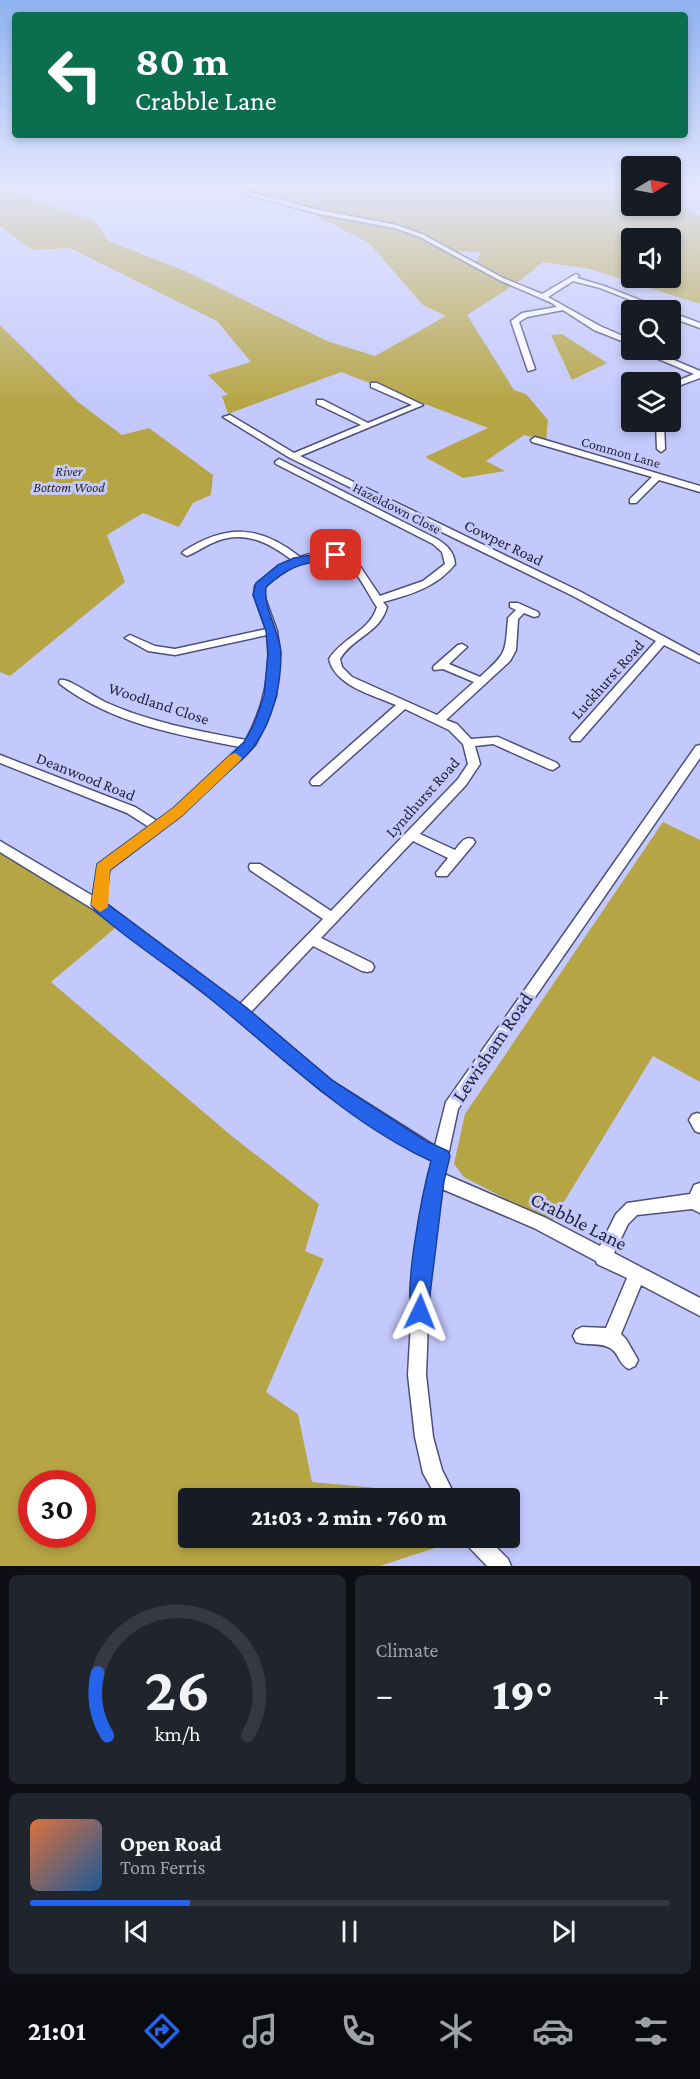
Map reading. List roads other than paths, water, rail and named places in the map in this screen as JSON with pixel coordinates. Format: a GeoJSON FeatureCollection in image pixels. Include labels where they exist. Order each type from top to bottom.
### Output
{"type":"FeatureCollection","features":[{"type":"Feature","properties":{"kind":"street"},"geometry":{"type":"LineString","coordinates":[[463,258],[621,338]]}},
{"type":"Feature","properties":{"kind":"street"},"geometry":{"type":"LineString","coordinates":[[542,297],[574,278],[635,300]]}},
{"type":"Feature","properties":{"kind":"street"},"geometry":{"type":"LineString","coordinates":[[532,366],[515,321],[525,315],[563,308]]}},
{"type":"Feature","properties":{"kind":"street"},"geometry":{"type":"LineString","coordinates":[[681,318],[700,326]]}},
{"type":"Feature","properties":{"kind":"street"},"geometry":{"type":"LineString","coordinates":[[668,360],[700,374]]}},
{"type":"Feature","properties":{"kind":"street"},"geometry":{"type":"LineString","coordinates":[[681,382],[700,374]]}},
{"type":"Feature","properties":{"kind":"street"},"geometry":{"type":"LineString","coordinates":[[293,456],[419,404],[374,385]]}},
{"type":"Feature","properties":{"kind":"street"},"geometry":{"type":"LineString","coordinates":[[320,402],[369,426]]}},
{"type":"Feature","properties":{"kind":"street","name":"Cowper Road"},"geometry":{"type":"LineString","coordinates":[[227,417],[293,456],[577,594],[700,660]]}},
{"type":"Feature","properties":{"kind":"street"},"geometry":{"type":"LineString","coordinates":[[660,432],[661,449]]}},
{"type":"Feature","properties":{"kind":"street","name":"Common Lane"},"geometry":{"type":"LineString","coordinates":[[535,440],[700,489]]}},
{"type":"Feature","properties":{"kind":"street","name":"Hazeldown Close"},"geometry":{"type":"LineString","coordinates":[[279,462],[444,547],[450,556],[450,564],[434,578],[409,592],[377,600]]}},
{"type":"Feature","properties":{"kind":"street"},"geometry":{"type":"LineString","coordinates":[[633,501],[658,476]]}},
{"type":"Feature","properties":{"kind":"street"},"geometry":{"type":"LineString","coordinates":[[186,553],[206,540],[233,532],[278,542],[298,560]]}},
{"type":"Feature","properties":{"kind":"street"},"geometry":{"type":"LineString","coordinates":[[98,905],[103,868],[178,812],[249,745],[260,724],[270,696],[274,653],[272,631],[259,595],[260,586],[282,567],[298,560],[336,555],[350,560],[377,600]]}},
{"type":"Feature","properties":{"kind":"street","name":"Lyndhurst Road"},"geometry":{"type":"LineString","coordinates":[[242,1013],[469,774],[474,764],[468,743],[453,727],[348,679],[335,667],[334,661],[340,649],[380,619],[382,607],[377,600]]}},
{"type":"Feature","properties":{"kind":"street"},"geometry":{"type":"LineString","coordinates":[[439,720],[506,659],[511,650],[513,618],[524,610]]}},
{"type":"Feature","properties":{"kind":"street"},"geometry":{"type":"LineString","coordinates":[[130,638],[152,649],[175,652],[272,631]]}},
{"type":"Feature","properties":{"kind":"street","name":"Luckhurst Road"},"geometry":{"type":"LineString","coordinates":[[576,738],[662,641]]}},
{"type":"Feature","properties":{"kind":"street"},"geometry":{"type":"LineString","coordinates":[[462,647],[438,668],[482,682]]}},
{"type":"Feature","properties":{"kind":"street","name":"Woodland Close"},"geometry":{"type":"LineString","coordinates":[[64,682],[74,691],[123,712],[182,731],[249,745]]}},
{"type":"Feature","properties":{"kind":"street"},"geometry":{"type":"LineString","coordinates":[[316,782],[404,704]]}},
{"type":"Feature","properties":{"kind":"street"},"geometry":{"type":"LineString","coordinates":[[468,743],[494,740],[553,766]]}},
{"type":"Feature","properties":{"kind":"street","name":"Lewisham Road"},"geometry":{"type":"LineString","coordinates":[[441,1488],[433,1473],[424,1437],[417,1375],[422,1269],[435,1181],[451,1107],[700,749]]}},
{"type":"Feature","properties":{"kind":"street","name":"Deanwood Road"},"geometry":{"type":"LineString","coordinates":[[0,759],[131,810],[157,827]]}},
{"type":"Feature","properties":{"kind":"street"},"geometry":{"type":"LineString","coordinates":[[411,835],[456,856]]}},
{"type":"Feature","properties":{"kind":"street"},"geometry":{"type":"LineString","coordinates":[[442,873],[470,842]]}},
{"type":"Feature","properties":{"kind":"street"},"geometry":{"type":"LineString","coordinates":[[0,846],[98,905],[242,1013],[327,1086],[420,1147],[441,1156]]}},
{"type":"Feature","properties":{"kind":"street"},"geometry":{"type":"LineString","coordinates":[[255,867],[333,919]]}},
{"type":"Feature","properties":{"kind":"street"},"geometry":{"type":"LineString","coordinates":[[313,940],[367,968]]}},
{"type":"Feature","properties":{"kind":"street","name":"Crabble Lane"},"geometry":{"type":"LineString","coordinates":[[435,1181],[447,1182],[540,1223],[700,1307]]}},
{"type":"Feature","properties":{"kind":"street"},"geometry":{"type":"LineString","coordinates":[[603,1257],[622,1219],[633,1208],[698,1199]]}},
{"type":"Feature","properties":{"kind":"street"},"geometry":{"type":"LineString","coordinates":[[611,1337],[638,1275]]}},
{"type":"Feature","properties":{"kind":"street"},"geometry":{"type":"LineString","coordinates":[[582,1336],[611,1337],[620,1345],[629,1360]]}},
{"type":"Feature","properties":{"kind":"street"},"geometry":{"type":"LineString","coordinates":[[484,1548],[501,1566]]}},
{"type":"Feature","properties":{"kind":"park label","name":"River Bottom Wood"},"geometry":{"type":"Point","coordinates":[69,480]}}]}
